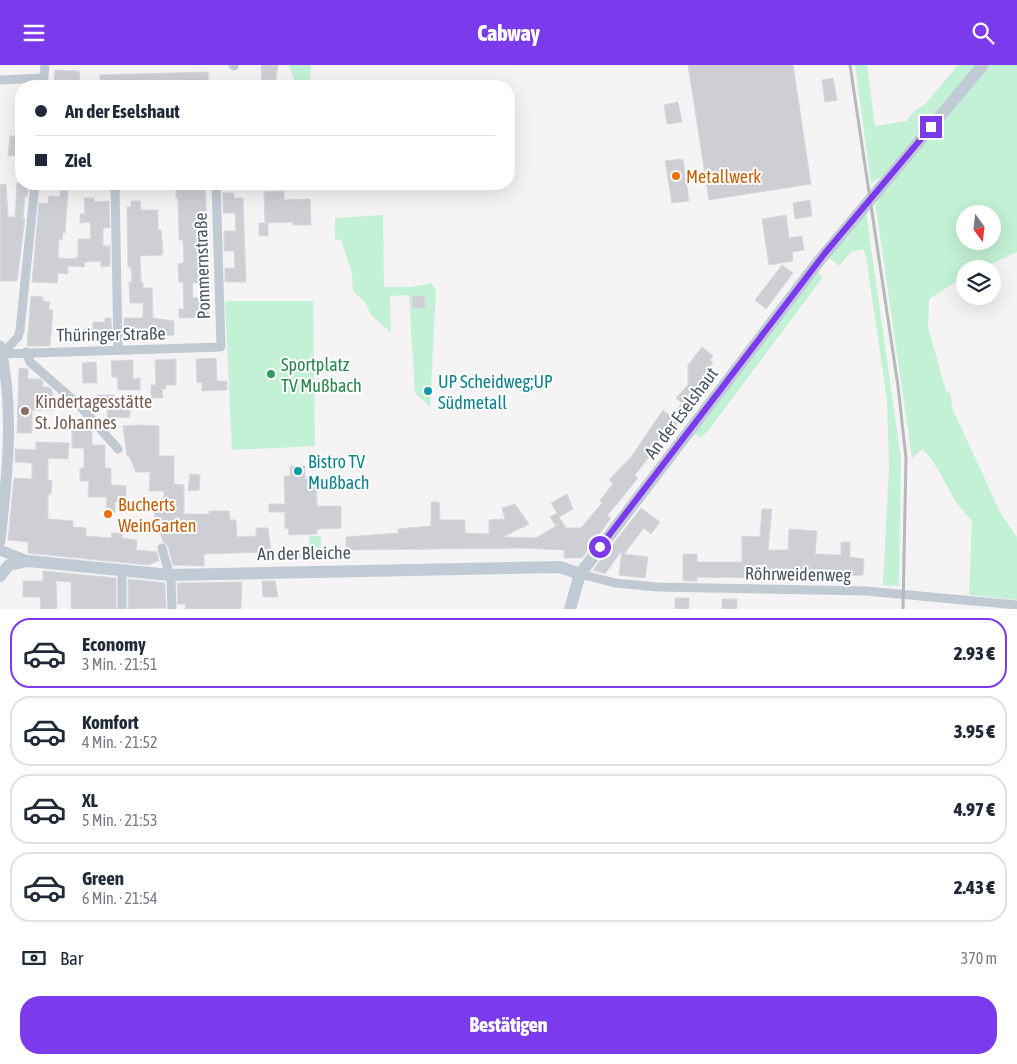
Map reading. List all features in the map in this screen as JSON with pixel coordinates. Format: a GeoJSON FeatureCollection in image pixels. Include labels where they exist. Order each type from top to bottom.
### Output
{"type":"FeatureCollection","features":[{"type":"Feature","properties":{"kind":"main road","name":"An der Eselshaut"},"geometry":{"type":"LineString","coordinates":[[570,609],[580,574],[832,245],[983,65]]}},
{"type":"Feature","properties":{"kind":"main road","name":"An der Bleiche"},"geometry":{"type":"LineString","coordinates":[[0,576],[9,565],[28,561],[170,575],[560,567],[580,574]]}},
{"type":"Feature","properties":{"kind":"street"},"geometry":{"type":"LineString","coordinates":[[43,80],[45,65]]}},
{"type":"Feature","properties":{"kind":"street"},"geometry":{"type":"LineString","coordinates":[[0,80],[15,81]]}},
{"type":"Feature","properties":{"kind":"street"},"geometry":{"type":"LineString","coordinates":[[0,541],[8,411],[7,384],[1,350],[18,337],[20,330],[34,190]]}},
{"type":"Feature","properties":{"kind":"street"},"geometry":{"type":"LineString","coordinates":[[115,190],[118,350]]}},
{"type":"Feature","properties":{"kind":"street","name":"Pommernstraße"},"geometry":{"type":"LineString","coordinates":[[216,190],[221,347]]}},
{"type":"Feature","properties":{"kind":"street","name":"Thüringer Straße"},"geometry":{"type":"LineString","coordinates":[[1,350],[26,352],[221,347]]}},
{"type":"Feature","properties":{"kind":"street"},"geometry":{"type":"LineString","coordinates":[[26,352],[30,362],[92,417],[118,449]]}},
{"type":"Feature","properties":{"kind":"street"},"geometry":{"type":"LineString","coordinates":[[162,548],[170,575],[172,609]]}},
{"type":"Feature","properties":{"kind":"street","name":"An der Bleiche"},"geometry":{"type":"LineString","coordinates":[[0,550],[28,561]]}},
{"type":"Feature","properties":{"kind":"street"},"geometry":{"type":"LineString","coordinates":[[122,570],[122,609]]}},
{"type":"Feature","properties":{"kind":"street","name":"Röhrweidenweg"},"geometry":{"type":"LineString","coordinates":[[580,574],[615,583],[657,587],[866,591],[1017,605]]}},
{"type":"Feature","properties":{"kind":"green space"},"geometry":{"type":"Polygon","coordinates":[[[289,65],[311,65],[310,80],[294,80],[289,65]]]}},
{"type":"Feature","properties":{"kind":"green space"},"geometry":{"type":"Polygon","coordinates":[[[855,65],[867,65],[875,126],[907,121],[912,113],[925,104],[958,65],[976,65],[881,177],[871,183],[855,65]]]}},
{"type":"Feature","properties":{"kind":"green space"},"geometry":{"type":"Polygon","coordinates":[[[990,65],[1017,65],[1017,252],[1000,260],[956,260],[956,282],[929,299],[928,327],[946,391],[951,395],[952,408],[1001,514],[1017,537],[1017,600],[969,595],[972,520],[957,504],[935,465],[922,449],[912,458],[875,201],[990,65]]]}},
{"type":"Feature","properties":{"kind":"green space"},"geometry":{"type":"Polygon","coordinates":[[[866,212],[901,459],[899,586],[883,585],[889,468],[887,400],[866,256],[863,249],[851,252],[839,266],[828,257],[866,212]]]}},
{"type":"Feature","properties":{"kind":"green space"},"geometry":{"type":"Polygon","coordinates":[[[383,215],[384,287],[411,287],[431,283],[436,290],[430,407],[415,393],[409,295],[390,296],[391,333],[371,315],[364,301],[353,291],[352,273],[341,240],[335,239],[335,218],[383,215]]]}},
{"type":"Feature","properties":{"kind":"green space"},"geometry":{"type":"Polygon","coordinates":[[[817,272],[823,277],[708,431],[700,438],[693,433],[817,272]]]}},
{"type":"Feature","properties":{"kind":"green space","name":"Sportplatz TV Mußbach"},"geometry":{"type":"Polygon","coordinates":[[[225,301],[313,301],[315,446],[232,450],[225,301]]]}},
{"type":"Feature","properties":{"kind":"green space"},"geometry":{"type":"Polygon","coordinates":[[[309,536],[321,536],[320,557],[289,558],[289,554],[318,553],[309,553],[309,536]]]}},
{"type":"Feature","properties":{"kind":"building"},"geometry":{"type":"Polygon","coordinates":[[[261,65],[278,65],[276,80],[262,80],[261,65]]]}},
{"type":"Feature","properties":{"kind":"building"},"geometry":{"type":"Polygon","coordinates":[[[688,65],[793,65],[811,184],[709,200],[688,65]]]}},
{"type":"Feature","properties":{"kind":"building"},"geometry":{"type":"Polygon","coordinates":[[[55,70],[79,71],[80,80],[54,80],[55,70]]]}},
{"type":"Feature","properties":{"kind":"building"},"geometry":{"type":"Polygon","coordinates":[[[208,72],[209,80],[100,80],[100,75],[208,72]]]}},
{"type":"Feature","properties":{"kind":"building"},"geometry":{"type":"Polygon","coordinates":[[[833,78],[837,100],[825,102],[822,80],[833,78]]]}},
{"type":"Feature","properties":{"kind":"building"},"geometry":{"type":"Polygon","coordinates":[[[678,102],[682,122],[667,124],[664,105],[678,102]]]}},
{"type":"Feature","properties":{"kind":"building"},"geometry":{"type":"Polygon","coordinates":[[[10,136],[15,136],[15,155],[8,156],[10,136]]]}},
{"type":"Feature","properties":{"kind":"building"},"geometry":{"type":"Polygon","coordinates":[[[683,159],[689,201],[672,203],[665,161],[683,159]]]}},
{"type":"Feature","properties":{"kind":"building"},"geometry":{"type":"Polygon","coordinates":[[[6,184],[8,217],[15,217],[17,190],[28,190],[27,197],[25,196],[23,219],[25,219],[17,281],[0,281],[0,185],[6,184]]]}},
{"type":"Feature","properties":{"kind":"building"},"geometry":{"type":"Polygon","coordinates":[[[176,190],[205,190],[209,283],[192,283],[193,298],[208,297],[209,317],[179,318],[179,309],[184,309],[183,282],[179,282],[178,264],[184,263],[183,240],[179,240],[178,198],[176,198],[176,190]]]}},
{"type":"Feature","properties":{"kind":"building"},"geometry":{"type":"Polygon","coordinates":[[[60,191],[68,191],[65,233],[63,233],[62,240],[59,239],[58,258],[74,259],[78,257],[78,239],[91,239],[90,222],[80,223],[80,214],[85,214],[84,198],[94,198],[94,202],[109,201],[110,228],[103,228],[103,246],[110,246],[110,266],[101,267],[101,261],[85,262],[84,267],[68,266],[68,274],[58,273],[57,283],[32,282],[39,203],[48,204],[49,196],[60,197],[60,191]]]}},
{"type":"Feature","properties":{"kind":"building"},"geometry":{"type":"Polygon","coordinates":[[[284,191],[284,200],[310,199],[311,225],[293,225],[293,222],[266,223],[268,223],[268,236],[259,236],[259,223],[265,223],[264,192],[284,191]]]}},
{"type":"Feature","properties":{"kind":"building"},"geometry":{"type":"Polygon","coordinates":[[[223,193],[234,193],[234,198],[243,198],[246,282],[225,282],[225,268],[235,268],[234,251],[224,251],[224,231],[236,231],[235,213],[223,213],[223,193]]]}},
{"type":"Feature","properties":{"kind":"building"},"geometry":{"type":"Polygon","coordinates":[[[810,200],[812,216],[795,219],[793,203],[810,200]]]}},
{"type":"Feature","properties":{"kind":"building"},"geometry":{"type":"Polygon","coordinates":[[[131,201],[140,201],[141,210],[158,210],[158,230],[161,230],[163,251],[162,255],[140,256],[141,282],[143,282],[143,288],[152,288],[153,318],[174,321],[174,335],[124,338],[124,318],[143,318],[143,303],[130,303],[129,282],[132,282],[131,267],[128,267],[127,207],[131,207],[131,201]]]}},
{"type":"Feature","properties":{"kind":"building"},"geometry":{"type":"Polygon","coordinates":[[[786,215],[789,238],[802,236],[804,250],[792,252],[793,261],[769,265],[762,219],[786,215]]]}},
{"type":"Feature","properties":{"kind":"building"},"geometry":{"type":"Polygon","coordinates":[[[782,265],[793,273],[766,309],[755,300],[782,265]]]}},
{"type":"Feature","properties":{"kind":"building"},"geometry":{"type":"Polygon","coordinates":[[[31,296],[43,297],[43,301],[50,302],[49,310],[53,310],[50,346],[27,346],[31,296]]]}},
{"type":"Feature","properties":{"kind":"building"},"geometry":{"type":"Polygon","coordinates":[[[412,296],[425,296],[425,308],[412,308],[412,296]]]}},
{"type":"Feature","properties":{"kind":"building"},"geometry":{"type":"Polygon","coordinates":[[[105,318],[111,318],[112,338],[85,337],[84,329],[93,329],[93,322],[105,322],[105,318]]]}},
{"type":"Feature","properties":{"kind":"building"},"geometry":{"type":"Polygon","coordinates":[[[702,347],[713,356],[710,360],[713,363],[705,372],[711,378],[688,404],[691,407],[666,438],[663,435],[650,452],[652,453],[635,475],[638,478],[607,516],[611,518],[582,558],[564,558],[564,550],[521,548],[346,550],[346,537],[398,533],[398,529],[431,526],[431,502],[439,502],[440,520],[465,520],[465,533],[489,534],[489,520],[505,519],[502,508],[515,504],[529,524],[503,537],[536,538],[556,526],[550,517],[557,513],[551,503],[567,494],[573,509],[559,517],[566,528],[581,528],[602,503],[600,501],[613,483],[609,480],[631,457],[663,410],[671,417],[682,403],[676,398],[688,385],[688,365],[702,347]]]}},
{"type":"Feature","properties":{"kind":"building"},"geometry":{"type":"Polygon","coordinates":[[[216,358],[217,381],[227,381],[227,390],[202,391],[202,382],[197,383],[196,359],[216,358]]]}},
{"type":"Feature","properties":{"kind":"building"},"geometry":{"type":"Polygon","coordinates":[[[176,359],[176,385],[166,385],[166,389],[162,389],[163,398],[151,398],[151,385],[156,385],[155,360],[176,359]]]}},
{"type":"Feature","properties":{"kind":"building"},"geometry":{"type":"Polygon","coordinates":[[[133,360],[133,379],[140,378],[140,390],[118,390],[117,377],[112,377],[111,361],[133,360]]]}},
{"type":"Feature","properties":{"kind":"building"},"geometry":{"type":"Polygon","coordinates":[[[96,362],[97,383],[83,383],[82,363],[96,362]]]}},
{"type":"Feature","properties":{"kind":"building"},"geometry":{"type":"Polygon","coordinates":[[[19,368],[28,369],[28,379],[40,379],[43,381],[43,387],[48,387],[52,390],[54,410],[32,410],[32,433],[17,433],[19,368]]]}},
{"type":"Feature","properties":{"kind":"building"},"geometry":{"type":"Polygon","coordinates":[[[97,395],[114,395],[114,407],[130,406],[130,417],[115,418],[115,428],[108,428],[107,407],[97,407],[97,395]]]}},
{"type":"Feature","properties":{"kind":"building"},"geometry":{"type":"Polygon","coordinates":[[[77,426],[89,426],[92,429],[92,445],[105,445],[105,468],[111,468],[111,485],[126,486],[126,502],[115,502],[115,513],[106,512],[107,497],[88,497],[89,481],[80,481],[80,468],[84,468],[84,448],[72,448],[72,430],[77,430],[77,426]]]}},
{"type":"Feature","properties":{"kind":"building"},"geometry":{"type":"Polygon","coordinates":[[[123,426],[159,426],[159,456],[174,456],[174,484],[184,485],[184,514],[209,514],[209,511],[229,511],[230,520],[236,520],[237,537],[256,536],[256,528],[268,528],[271,552],[204,554],[204,566],[173,565],[168,546],[163,542],[160,532],[142,530],[143,523],[157,524],[152,506],[163,506],[164,491],[149,491],[150,472],[136,472],[129,456],[127,456],[123,426]]]}},
{"type":"Feature","properties":{"kind":"building"},"geometry":{"type":"Polygon","coordinates":[[[36,442],[69,443],[68,459],[48,458],[48,480],[52,481],[51,494],[48,494],[48,519],[73,521],[73,527],[86,528],[86,536],[111,538],[112,533],[122,533],[122,538],[137,540],[136,550],[157,552],[159,561],[148,565],[28,553],[28,542],[8,540],[14,478],[32,479],[32,463],[15,462],[15,449],[36,450],[36,442]]]}},
{"type":"Feature","properties":{"kind":"building"},"geometry":{"type":"Polygon","coordinates":[[[290,466],[305,466],[305,479],[316,479],[317,506],[341,506],[341,528],[317,529],[317,534],[289,535],[288,528],[285,529],[285,512],[269,512],[269,504],[285,504],[284,476],[290,476],[290,466]]]}},
{"type":"Feature","properties":{"kind":"building"},"geometry":{"type":"Polygon","coordinates":[[[190,474],[200,475],[199,490],[188,491],[190,474]]]}},
{"type":"Feature","properties":{"kind":"building"},"geometry":{"type":"Polygon","coordinates":[[[641,508],[660,522],[651,534],[644,528],[624,554],[648,557],[645,578],[619,575],[622,550],[605,574],[593,570],[641,508]]]}},
{"type":"Feature","properties":{"kind":"building"},"geometry":{"type":"Polygon","coordinates":[[[762,509],[772,509],[768,550],[788,550],[789,529],[817,531],[815,554],[841,555],[841,542],[850,542],[850,557],[864,559],[863,575],[845,576],[845,574],[834,573],[834,570],[812,569],[812,576],[768,574],[767,581],[756,581],[756,578],[697,577],[697,581],[683,581],[683,554],[697,554],[697,562],[742,562],[742,536],[760,537],[762,509]]]}},
{"type":"Feature","properties":{"kind":"building"},"geometry":{"type":"Polygon","coordinates":[[[43,571],[116,578],[116,609],[71,609],[71,582],[56,581],[57,609],[41,609],[40,597],[23,597],[23,581],[43,581],[43,571]]]}},
{"type":"Feature","properties":{"kind":"building"},"geometry":{"type":"Polygon","coordinates":[[[128,579],[165,583],[166,608],[128,609],[128,579]]]}},
{"type":"Feature","properties":{"kind":"building"},"geometry":{"type":"Polygon","coordinates":[[[262,581],[275,581],[278,597],[263,597],[262,581]]]}},
{"type":"Feature","properties":{"kind":"building"},"geometry":{"type":"Polygon","coordinates":[[[242,582],[241,609],[185,609],[186,604],[178,604],[177,583],[242,582]]]}},
{"type":"Feature","properties":{"kind":"building"},"geometry":{"type":"Polygon","coordinates":[[[675,598],[689,598],[689,609],[675,609],[675,598]]]}},
{"type":"Feature","properties":{"kind":"building"},"geometry":{"type":"Polygon","coordinates":[[[722,599],[737,599],[737,609],[722,609],[722,599]]]}},
{"type":"Feature","properties":{"kind":"railway"},"geometry":{"type":"LineString","coordinates":[[850,65],[898,386],[906,458],[903,609]]}},
{"type":"Feature","properties":{"kind":"place","name":"Metallwerk"},"geometry":{"type":"Point","coordinates":[676,176]}},
{"type":"Feature","properties":{"kind":"place","name":"Sportplatz TV Mußbach"},"geometry":{"type":"Point","coordinates":[271,374]}},
{"type":"Feature","properties":{"kind":"place","name":"UP Scheidweg;UP Südmetall"},"geometry":{"type":"Point","coordinates":[428,391]}},
{"type":"Feature","properties":{"kind":"place","name":"Kindertagesstätte St. Johannes"},"geometry":{"type":"Point","coordinates":[25,411]}},
{"type":"Feature","properties":{"kind":"place","name":"Bistro TV Mußbach"},"geometry":{"type":"Point","coordinates":[298,471]}},
{"type":"Feature","properties":{"kind":"place","name":"Bucherts WeinGarten"},"geometry":{"type":"Point","coordinates":[108,514]}},
{"type":"Feature","properties":{"kind":"route"},"geometry":{"type":"LineString","coordinates":[[600,547],[825,253],[931,127]]}}]}
